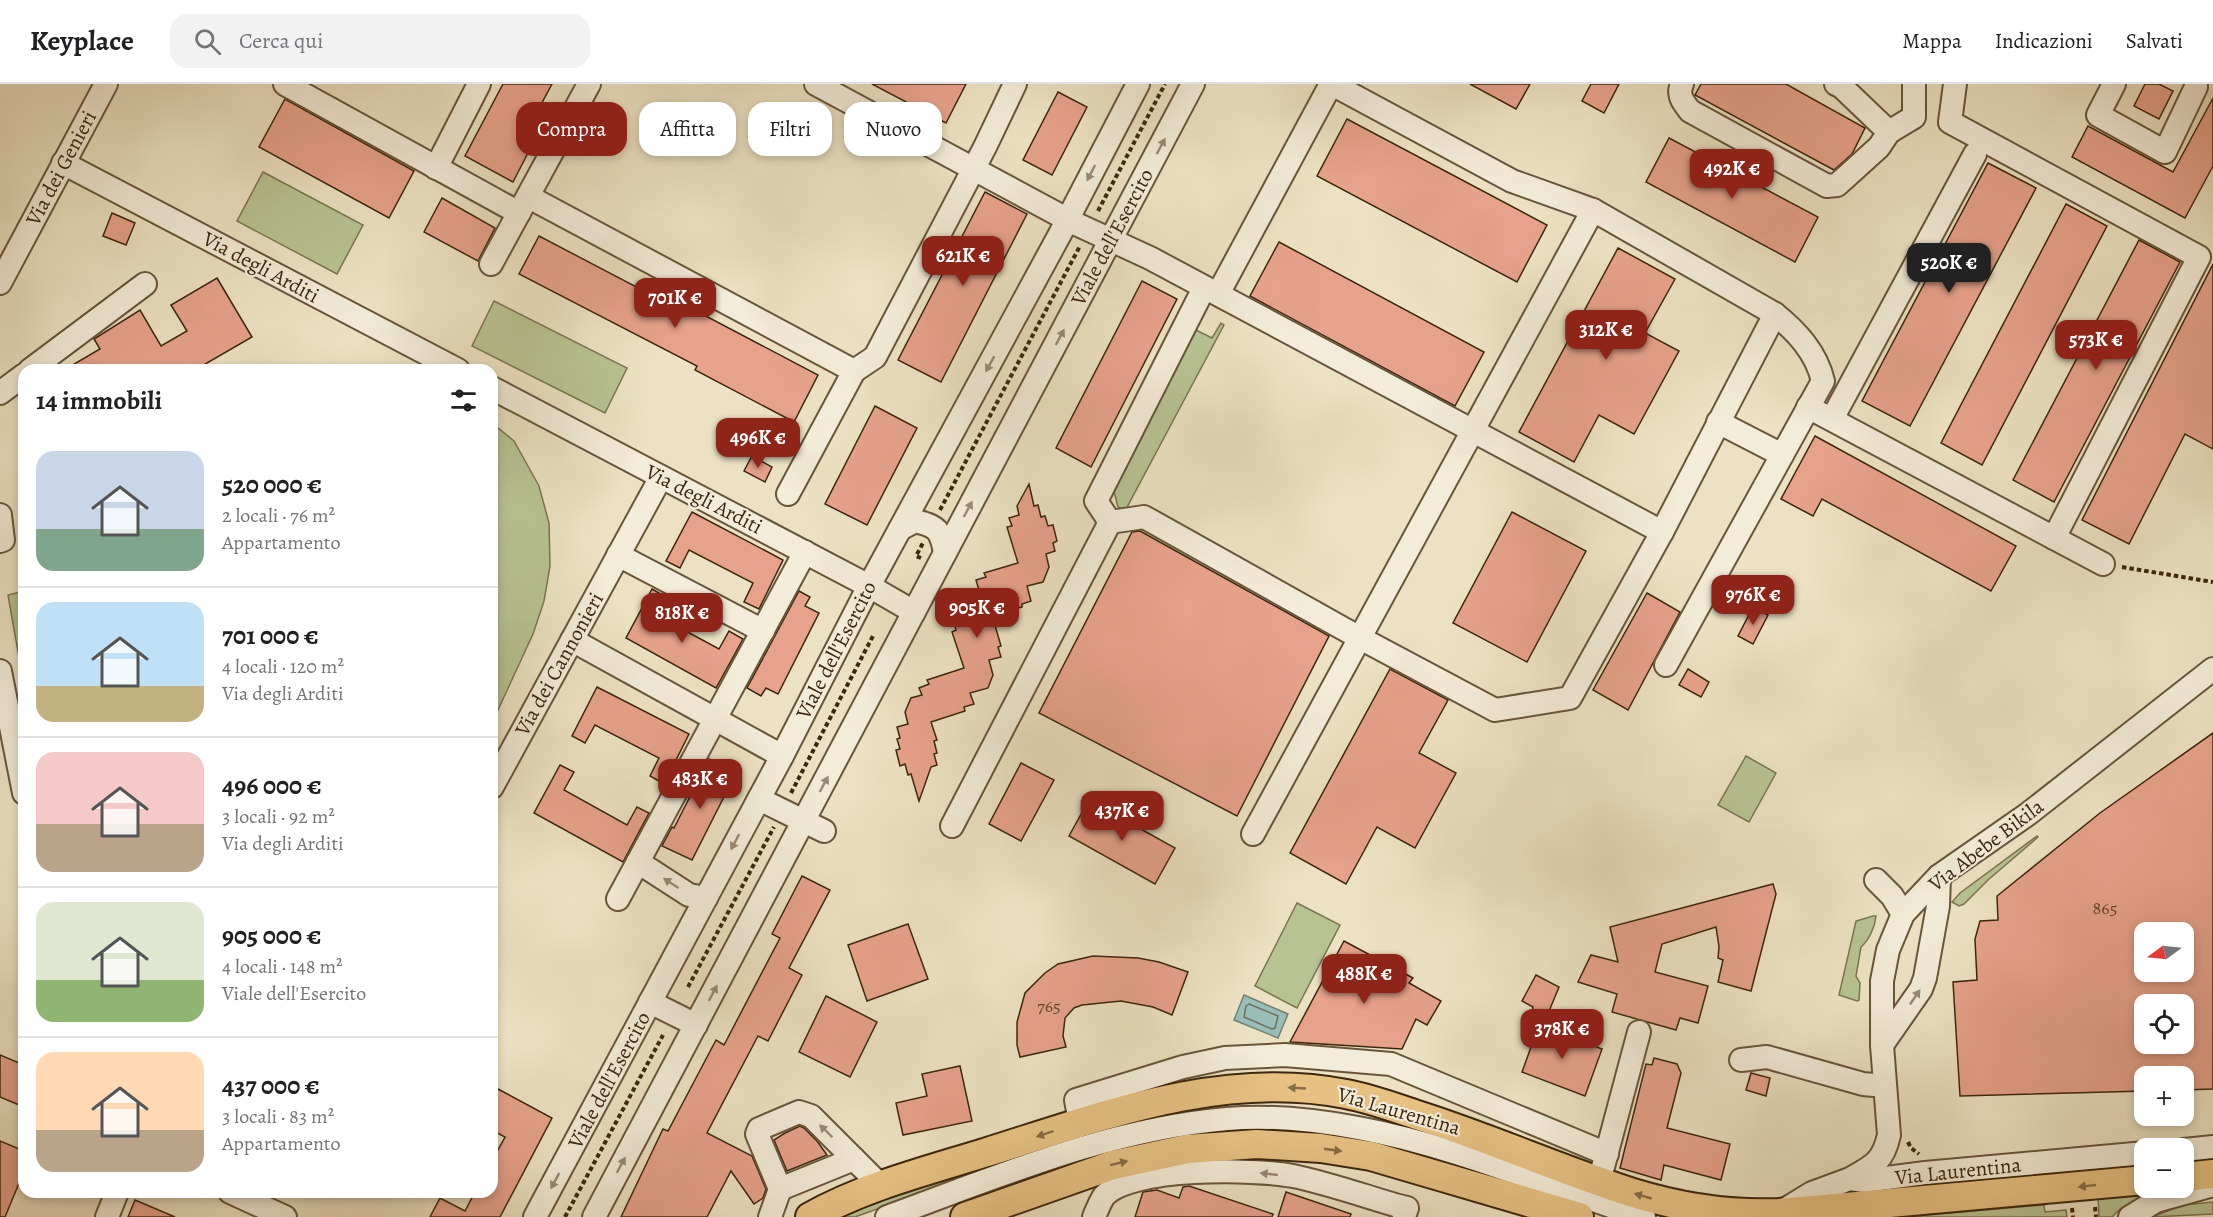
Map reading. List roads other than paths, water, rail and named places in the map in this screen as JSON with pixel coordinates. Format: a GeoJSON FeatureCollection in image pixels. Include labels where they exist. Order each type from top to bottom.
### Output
{"type":"FeatureCollection","features":[{"type":"Feature","properties":{"kind":"main road","name":"Via Laurentina"},"geometry":{"type":"LineString","coordinates":[[810,1217],[835,1204],[882,1186],[1080,1122],[1190,1095],[1224,1089],[1264,1087],[1316,1089],[1380,1102],[1646,1197],[1746,1214],[1779,1213],[2134,1181]]}},
{"type":"Feature","properties":{"kind":"main road"},"geometry":{"type":"LineString","coordinates":[[965,1217],[1124,1162],[1187,1149],[1257,1144],[1320,1148],[1360,1154],[1545,1212],[1579,1217]]}},
{"type":"Feature","properties":{"kind":"main road"},"geometry":{"type":"LineString","coordinates":[[2194,1176],[2213,1174]]}},
{"type":"Feature","properties":{"kind":"street","name":"Via dei Genieri"},"geometry":{"type":"LineString","coordinates":[[0,284],[106,84]]}},
{"type":"Feature","properties":{"kind":"street"},"geometry":{"type":"LineString","coordinates":[[285,84],[436,168],[524,205],[854,371]]}},
{"type":"Feature","properties":{"kind":"street"},"geometry":{"type":"LineString","coordinates":[[436,168],[479,84]]}},
{"type":"Feature","properties":{"kind":"street"},"geometry":{"type":"LineString","coordinates":[[491,264],[589,84]]}},
{"type":"Feature","properties":{"kind":"street"},"geometry":{"type":"LineString","coordinates":[[816,84],[1067,219],[1150,258],[1662,532]]}},
{"type":"Feature","properties":{"kind":"street"},"geometry":{"type":"LineString","coordinates":[[788,494],[854,371],[874,357],[974,169],[1015,84]]}},
{"type":"Feature","properties":{"kind":"street","name":"Viale dell'Esercito"},"geometry":{"type":"LineString","coordinates":[[535,1217],[1138,84]]}},
{"type":"Feature","properties":{"kind":"street","name":"Viale dell'Esercito"},"geometry":{"type":"LineString","coordinates":[[594,1217],[696,1025],[813,827],[914,612],[1193,84]]}},
{"type":"Feature","properties":{"kind":"street"},"geometry":{"type":"LineString","coordinates":[[1110,522],[1096,501],[1211,291],[1332,84],[1512,181],[1593,210],[1774,314],[1794,330],[1819,364],[1823,381],[1666,665]]}},
{"type":"Feature","properties":{"kind":"street"},"geometry":{"type":"LineString","coordinates":[[1682,84],[1681,100],[1690,111],[1827,186],[1837,185],[1879,147],[1889,132],[1914,117],[1914,84]]}},
{"type":"Feature","properties":{"kind":"street"},"geometry":{"type":"LineString","coordinates":[[1836,84],[1842,87],[1889,132]]}},
{"type":"Feature","properties":{"kind":"street"},"geometry":{"type":"LineString","coordinates":[[1955,84],[1950,122],[2199,257],[2054,538]]}},
{"type":"Feature","properties":{"kind":"street"},"geometry":{"type":"LineString","coordinates":[[2113,84],[2098,115],[2165,152],[2195,85]]}},
{"type":"Feature","properties":{"kind":"street"},"geometry":{"type":"LineString","coordinates":[[1832,419],[1975,154]]}},
{"type":"Feature","properties":{"kind":"street","name":"Via degli Arditi"},"geometry":{"type":"LineString","coordinates":[[63,163],[447,364]]}},
{"type":"Feature","properties":{"kind":"street"},"geometry":{"type":"LineString","coordinates":[[1254,834],[1593,210]]}},
{"type":"Feature","properties":{"kind":"street"},"geometry":{"type":"LineString","coordinates":[[38,364],[145,284]]}},
{"type":"Feature","properties":{"kind":"street"},"geometry":{"type":"LineString","coordinates":[[1110,522],[1144,517],[1360,638],[1495,710],[1570,698],[1662,532],[1774,314]]}},
{"type":"Feature","properties":{"kind":"street"},"geometry":{"type":"LineString","coordinates":[[0,393],[18,380]]}},
{"type":"Feature","properties":{"kind":"street","name":"Via degli Arditi"},"geometry":{"type":"LineString","coordinates":[[498,391],[805,552],[914,612]]}},
{"type":"Feature","properties":{"kind":"street"},"geometry":{"type":"LineString","coordinates":[[1808,407],[2103,564]]}},
{"type":"Feature","properties":{"kind":"street"},"geometry":{"type":"LineString","coordinates":[[1718,422],[1782,455]]}},
{"type":"Feature","properties":{"kind":"street","name":"Via dei Cannonieri"},"geometry":{"type":"LineString","coordinates":[[498,777],[661,477]]}},
{"type":"Feature","properties":{"kind":"street"},"geometry":{"type":"LineString","coordinates":[[0,515],[3,540],[0,541]]}},
{"type":"Feature","properties":{"kind":"street"},"geometry":{"type":"LineString","coordinates":[[900,529],[915,521],[932,525],[942,537],[945,553]]}},
{"type":"Feature","properties":{"kind":"street"},"geometry":{"type":"LineString","coordinates":[[952,826],[1110,522]]}},
{"type":"Feature","properties":{"kind":"street"},"geometry":{"type":"LineString","coordinates":[[618,899],[805,552]]}},
{"type":"Feature","properties":{"kind":"street"},"geometry":{"type":"LineString","coordinates":[[618,555],[763,631]]}},
{"type":"Feature","properties":{"kind":"street"},"geometry":{"type":"LineString","coordinates":[[572,640],[782,756]]}},
{"type":"Feature","properties":{"kind":"street","name":"Via Abebe Bikila"},"geometry":{"type":"LineString","coordinates":[[1850,1179],[1878,1162],[1886,1147],[1897,1136],[1885,1086],[1882,1045],[1883,969],[1903,914],[1939,876],[2028,814],[2213,669]]}},
{"type":"Feature","properties":{"kind":"street"},"geometry":{"type":"LineString","coordinates":[[0,671],[18,763]]}},
{"type":"Feature","properties":{"kind":"street"},"geometry":{"type":"LineString","coordinates":[[759,799],[813,827]]}},
{"type":"Feature","properties":{"kind":"street"},"geometry":{"type":"LineString","coordinates":[[638,862],[689,895],[706,898]]}},
{"type":"Feature","properties":{"kind":"street"},"geometry":{"type":"LineString","coordinates":[[1882,1045],[1921,989],[1925,978],[1938,906],[1939,876]]}},
{"type":"Feature","properties":{"kind":"street"},"geometry":{"type":"LineString","coordinates":[[1876,880],[1886,889],[1903,914]]}},
{"type":"Feature","properties":{"kind":"street"},"geometry":{"type":"LineString","coordinates":[[650,1002],[696,1025]]}},
{"type":"Feature","properties":{"kind":"street"},"geometry":{"type":"LineString","coordinates":[[1599,1182],[1639,1032]]}},
{"type":"Feature","properties":{"kind":"street"},"geometry":{"type":"LineString","coordinates":[[1080,1122],[1076,1100],[1183,1067],[1225,1058],[1285,1055],[1391,1064],[1607,1154]]}},
{"type":"Feature","properties":{"kind":"street"},"geometry":{"type":"LineString","coordinates":[[1741,1060],[1767,1057],[1863,1084],[1885,1086]]}},
{"type":"Feature","properties":{"kind":"street"},"geometry":{"type":"LineString","coordinates":[[1183,1067],[1190,1095]]}},
{"type":"Feature","properties":{"kind":"street"},"geometry":{"type":"LineString","coordinates":[[770,1217],[780,1190],[757,1134],[759,1129],[799,1112],[811,1116],[882,1186]]}},
{"type":"Feature","properties":{"kind":"street","name":"Via Laurentina"},"geometry":{"type":"LineString","coordinates":[[887,1217],[1084,1147],[1164,1127],[1244,1118],[1329,1123],[1411,1140],[1644,1217]]}},
{"type":"Feature","properties":{"kind":"street"},"geometry":{"type":"LineString","coordinates":[[1897,1136],[1899,1154],[1907,1162],[1927,1164]]}},
{"type":"Feature","properties":{"kind":"street"},"geometry":{"type":"LineString","coordinates":[[2194,1149],[2213,1147]]}},
{"type":"Feature","properties":{"kind":"street","name":"Via Laurentina"},"geometry":{"type":"LineString","coordinates":[[1779,1213],[1812,1193],[1850,1179],[1864,1181],[1927,1164],[2134,1154]]}},
{"type":"Feature","properties":{"kind":"street"},"geometry":{"type":"LineString","coordinates":[[780,1190],[854,1159]]}},
{"type":"Feature","properties":{"kind":"street"},"geometry":{"type":"LineString","coordinates":[[1096,1213],[1105,1196],[1115,1189],[1146,1178],[1203,1172],[1251,1172],[1293,1176],[1406,1213]]}},
{"type":"Feature","properties":{"kind":"street"},"geometry":{"type":"LineString","coordinates":[[2130,1217],[2156,1201],[2213,1185]]}},
{"type":"Feature","properties":{"kind":"street"},"geometry":{"type":"LineString","coordinates":[[107,1217],[115,1198]]}},
{"type":"Feature","properties":{"kind":"street"},"geometry":{"type":"LineString","coordinates":[[268,1200],[285,1217]]}},
{"type":"Feature","properties":{"kind":"water"},"geometry":{"type":"Polygon","coordinates":[[[1244,995],[1288,1014],[1278,1038],[1234,1020],[1244,995]]]}}]}
